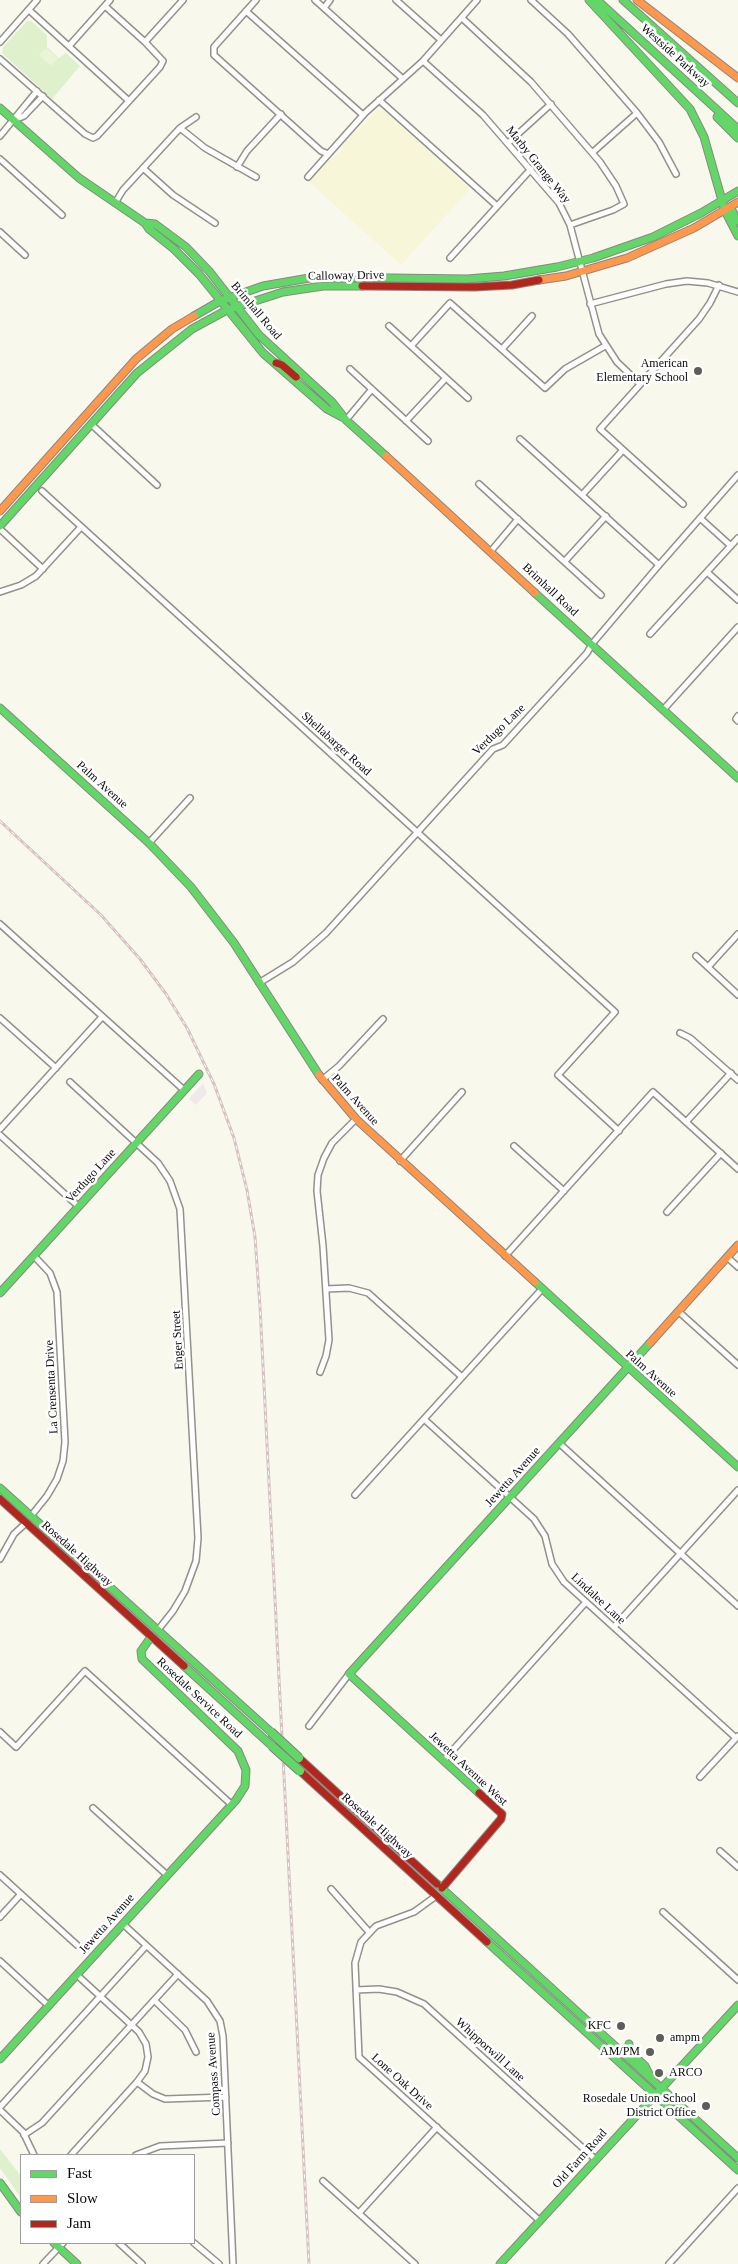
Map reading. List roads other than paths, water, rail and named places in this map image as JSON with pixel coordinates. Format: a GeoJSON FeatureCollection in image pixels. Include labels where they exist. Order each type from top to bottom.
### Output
{"type":"FeatureCollection","features":[{"type":"Feature","properties":{"kind":"main road"},"geometry":{"type":"LineString","coordinates":[[589,0],[690,108],[704,137],[723,201],[738,221]]}},
{"type":"Feature","properties":{"kind":"main road","name":"Westside Parkway"},"geometry":{"type":"LineString","coordinates":[[597,0],[738,129]]}},
{"type":"Feature","properties":{"kind":"main road","name":"Westside Parkway"},"geometry":{"type":"LineString","coordinates":[[623,0],[738,103]]}},
{"type":"Feature","properties":{"kind":"main road"},"geometry":{"type":"LineString","coordinates":[[636,0],[738,78]]}},
{"type":"Feature","properties":{"kind":"main road"},"geometry":{"type":"LineString","coordinates":[[667,40],[738,96]]}},
{"type":"Feature","properties":{"kind":"main road"},"geometry":{"type":"LineString","coordinates":[[661,60],[738,138]]}},
{"type":"Feature","properties":{"kind":"main road","name":"Brimhall Road"},"geometry":{"type":"LineString","coordinates":[[0,108],[67,168],[145,223],[149,230],[188,263],[250,339],[274,364],[327,409],[346,420]]}},
{"type":"Feature","properties":{"kind":"main road","name":"Calloway Drive"},"geometry":{"type":"LineString","coordinates":[[0,511],[136,359],[158,340],[185,321],[220,301],[263,286],[295,279],[356,276],[449,279],[495,277],[540,270],[579,261],[653,237],[723,201],[738,191]]}},
{"type":"Feature","properties":{"kind":"main road","name":"Calloway Drive"},"geometry":{"type":"LineString","coordinates":[[0,528],[133,378],[168,346],[192,329],[227,310],[272,295],[310,287],[354,285],[476,287],[539,281],[582,272],[627,258],[660,244],[738,202]]}},
{"type":"Feature","properties":{"kind":"main road"},"geometry":{"type":"LineString","coordinates":[[728,209],[738,236]]}},
{"type":"Feature","properties":{"kind":"main road","name":"Brimhall Road"},"geometry":{"type":"LineString","coordinates":[[145,223],[155,224],[186,247],[209,271],[259,334],[332,402],[346,420],[738,778]]}},
{"type":"Feature","properties":{"kind":"main road"},"geometry":{"type":"LineString","coordinates":[[310,287],[317,282],[348,280],[356,276]]}},
{"type":"Feature","properties":{"kind":"main road"},"geometry":{"type":"LineString","coordinates":[[354,285],[361,281],[382,281],[388,277]]}},
{"type":"Feature","properties":{"kind":"main road"},"geometry":{"type":"LineString","coordinates":[[133,378],[134,371],[156,350],[158,340]]}},
{"type":"Feature","properties":{"kind":"main road"},"geometry":{"type":"LineString","coordinates":[[274,364],[282,365],[299,380],[316,387]]}},
{"type":"Feature","properties":{"kind":"main road"},"geometry":{"type":"LineString","coordinates":[[91,424],[91,417],[111,395],[114,383]]}},
{"type":"Feature","properties":{"kind":"main road","name":"Palm Avenue"},"geometry":{"type":"LineString","coordinates":[[0,708],[148,843],[203,900],[224,928],[300,1050],[322,1080],[356,1119],[627,1368],[738,1467]]}},
{"type":"Feature","properties":{"kind":"main road","name":"Verdugo Lane"},"geometry":{"type":"LineString","coordinates":[[0,1293],[199,1074]]}},
{"type":"Feature","properties":{"kind":"main road","name":"Jewetta Avenue"},"geometry":{"type":"LineString","coordinates":[[349,1674],[738,1245]]}},
{"type":"Feature","properties":{"kind":"main road","name":"Rosedale Highway"},"geometry":{"type":"LineString","coordinates":[[0,1488],[271,1732],[738,2158]]}},
{"type":"Feature","properties":{"kind":"main road"},"geometry":{"type":"LineString","coordinates":[[0,1498],[24,1516],[31,1516]]}},
{"type":"Feature","properties":{"kind":"main road","name":"Rosedale Highway"},"geometry":{"type":"LineString","coordinates":[[0,1498],[26,1524],[738,2170]]}},
{"type":"Feature","properties":{"kind":"main road"},"geometry":{"type":"LineString","coordinates":[[26,1524],[35,1525],[67,1553],[81,1561]]}},
{"type":"Feature","properties":{"kind":"main road"},"geometry":{"type":"LineString","coordinates":[[107,1597],[117,1601],[149,1630],[158,1630]]}},
{"type":"Feature","properties":{"kind":"main road"},"geometry":{"type":"LineString","coordinates":[[151,1637],[162,1639],[212,1684],[228,1693]]}},
{"type":"Feature","properties":{"kind":"main road","name":"Rosedale Service Road"},"geometry":{"type":"LineString","coordinates":[[151,1637],[141,1651],[143,1661],[233,1745],[242,1756],[246,1770],[246,1781],[240,1796],[232,1805]]}},
{"type":"Feature","properties":{"kind":"main road","name":"Jewetta Avenue West"},"geometry":{"type":"LineString","coordinates":[[349,1674],[502,1814],[501,1819],[442,1888]]}},
{"type":"Feature","properties":{"kind":"main road","name":"Jewetta Avenue"},"geometry":{"type":"LineString","coordinates":[[0,2059],[232,1805]]}},
{"type":"Feature","properties":{"kind":"main road"},"geometry":{"type":"LineString","coordinates":[[358,1824],[377,1836],[433,1887],[442,1888]]}},
{"type":"Feature","properties":{"kind":"main road"},"geometry":{"type":"LineString","coordinates":[[436,1896],[442,1894],[445,1896],[478,1926],[490,1932]]}},
{"type":"Feature","properties":{"kind":"main road"},"geometry":{"type":"LineString","coordinates":[[537,1987],[549,1993],[586,2025],[594,2026]]}},
{"type":"Feature","properties":{"kind":"main road","name":"Old Farm Road"},"geometry":{"type":"LineString","coordinates":[[500,2264],[654,2094],[738,2005]]}},
{"type":"Feature","properties":{"kind":"main road"},"geometry":{"type":"LineString","coordinates":[[629,2044],[629,2051],[645,2066],[652,2080]]}},
{"type":"Feature","properties":{"kind":"main road"},"geometry":{"type":"LineString","coordinates":[[714,2148],[738,2165]]}},
{"type":"Feature","properties":{"kind":"main road"},"geometry":{"type":"LineString","coordinates":[[0,2183],[20,2211]]}},
{"type":"Feature","properties":{"kind":"main road"},"geometry":{"type":"LineString","coordinates":[[58,2244],[77,2264]]}},
{"type":"Feature","properties":{"kind":"street"},"geometry":{"type":"LineString","coordinates":[[0,42],[38,0]]}},
{"type":"Feature","properties":{"kind":"street"},"geometry":{"type":"LineString","coordinates":[[69,46],[110,0]]}},
{"type":"Feature","properties":{"kind":"street"},"geometry":{"type":"LineString","coordinates":[[145,42],[183,0]]}},
{"type":"Feature","properties":{"kind":"street"},"geometry":{"type":"LineString","coordinates":[[256,0],[214,47],[212,52],[321,151],[328,154]]}},
{"type":"Feature","properties":{"kind":"street"},"geometry":{"type":"LineString","coordinates":[[315,0],[403,79]]}},
{"type":"Feature","properties":{"kind":"street"},"geometry":{"type":"LineString","coordinates":[[324,8],[330,0]]}},
{"type":"Feature","properties":{"kind":"street"},"geometry":{"type":"LineString","coordinates":[[308,177],[363,115],[423,61],[478,0]]}},
{"type":"Feature","properties":{"kind":"street"},"geometry":{"type":"LineString","coordinates":[[531,0],[568,34],[638,113],[659,142],[676,174]]}},
{"type":"Feature","properties":{"kind":"street"},"geometry":{"type":"LineString","coordinates":[[400,1],[441,40]]}},
{"type":"Feature","properties":{"kind":"street"},"geometry":{"type":"LineString","coordinates":[[0,59],[85,134],[93,138],[100,133],[160,67],[163,61],[105,6]]}},
{"type":"Feature","properties":{"kind":"street"},"geometry":{"type":"LineString","coordinates":[[29,10],[129,100]]}},
{"type":"Feature","properties":{"kind":"street"},"geometry":{"type":"LineString","coordinates":[[246,11],[363,115]]}},
{"type":"Feature","properties":{"kind":"street"},"geometry":{"type":"LineString","coordinates":[[462,18],[518,69],[551,104],[593,152],[611,178],[624,204],[613,210],[570,225]]}},
{"type":"Feature","properties":{"kind":"street","name":"Marby Grange Way"},"geometry":{"type":"LineString","coordinates":[[423,61],[483,115],[559,203],[570,225],[590,304],[605,346],[617,362],[640,384]]}},
{"type":"Feature","properties":{"kind":"street"},"geometry":{"type":"LineString","coordinates":[[0,136],[37,91]]}},
{"type":"Feature","properties":{"kind":"street"},"geometry":{"type":"LineString","coordinates":[[14,120],[24,116],[43,96]]}},
{"type":"Feature","properties":{"kind":"street"},"geometry":{"type":"LineString","coordinates":[[380,100],[497,206]]}},
{"type":"Feature","properties":{"kind":"street"},"geometry":{"type":"LineString","coordinates":[[508,142],[551,104]]}},
{"type":"Feature","properties":{"kind":"street"},"geometry":{"type":"LineString","coordinates":[[593,152],[638,113]]}},
{"type":"Feature","properties":{"kind":"street"},"geometry":{"type":"LineString","coordinates":[[237,167],[247,151],[280,114]]}},
{"type":"Feature","properties":{"kind":"street"},"geometry":{"type":"LineString","coordinates":[[115,202],[180,128],[196,117]]}},
{"type":"Feature","properties":{"kind":"street"},"geometry":{"type":"LineString","coordinates":[[180,128],[205,148],[256,177]]}},
{"type":"Feature","properties":{"kind":"street"},"geometry":{"type":"LineString","coordinates":[[0,159],[62,215]]}},
{"type":"Feature","properties":{"kind":"street"},"geometry":{"type":"LineString","coordinates":[[143,168],[173,194],[215,223]]}},
{"type":"Feature","properties":{"kind":"street"},"geometry":{"type":"LineString","coordinates":[[450,258],[531,169]]}},
{"type":"Feature","properties":{"kind":"street"},"geometry":{"type":"LineString","coordinates":[[0,232],[25,255]]}},
{"type":"Feature","properties":{"kind":"street"},"geometry":{"type":"LineString","coordinates":[[590,304],[676,282],[698,282],[738,292]]}},
{"type":"Feature","properties":{"kind":"street"},"geometry":{"type":"LineString","coordinates":[[683,504],[600,428],[705,312],[719,286]]}},
{"type":"Feature","properties":{"kind":"street"},"geometry":{"type":"LineString","coordinates":[[411,346],[450,303],[545,388],[565,369],[605,346]]}},
{"type":"Feature","properties":{"kind":"street"},"geometry":{"type":"LineString","coordinates":[[502,349],[532,316]]}},
{"type":"Feature","properties":{"kind":"street"},"geometry":{"type":"LineString","coordinates":[[389,326],[468,398]]}},
{"type":"Feature","properties":{"kind":"street"},"geometry":{"type":"LineString","coordinates":[[350,369],[428,441]]}},
{"type":"Feature","properties":{"kind":"street"},"geometry":{"type":"LineString","coordinates":[[406,421],[446,378]]}},
{"type":"Feature","properties":{"kind":"street"},"geometry":{"type":"LineString","coordinates":[[346,420],[372,389]]}},
{"type":"Feature","properties":{"kind":"street"},"geometry":{"type":"LineString","coordinates":[[91,424],[157,485]]}},
{"type":"Feature","properties":{"kind":"street"},"geometry":{"type":"LineString","coordinates":[[520,439],[659,565]]}},
{"type":"Feature","properties":{"kind":"street"},"geometry":{"type":"LineString","coordinates":[[582,495],[623,450]]}},
{"type":"Feature","properties":{"kind":"street","name":"Verdugo Lane"},"geometry":{"type":"LineString","coordinates":[[259,983],[293,962],[315,944],[493,749],[503,745],[587,653],[592,644],[659,565],[738,475]]}},
{"type":"Feature","properties":{"kind":"street"},"geometry":{"type":"LineString","coordinates":[[479,484],[601,595]]}},
{"type":"Feature","properties":{"kind":"street","name":"Shellabarger Road"},"geometry":{"type":"LineString","coordinates":[[42,491],[615,1012],[558,1075],[619,1131]]}},
{"type":"Feature","properties":{"kind":"street"},"geometry":{"type":"LineString","coordinates":[[565,562],[606,516]]}},
{"type":"Feature","properties":{"kind":"street"},"geometry":{"type":"LineString","coordinates":[[700,518],[731,546]]}},
{"type":"Feature","properties":{"kind":"street"},"geometry":{"type":"LineString","coordinates":[[491,551],[518,519]]}},
{"type":"Feature","properties":{"kind":"street"},"geometry":{"type":"LineString","coordinates":[[0,592],[29,581],[43,569],[81,527]]}},
{"type":"Feature","properties":{"kind":"street"},"geometry":{"type":"LineString","coordinates":[[0,528],[43,569]]}},
{"type":"Feature","properties":{"kind":"street"},"geometry":{"type":"LineString","coordinates":[[650,634],[738,538]]}},
{"type":"Feature","properties":{"kind":"street"},"geometry":{"type":"LineString","coordinates":[[707,572],[738,600]]}},
{"type":"Feature","properties":{"kind":"street"},"geometry":{"type":"LineString","coordinates":[[663,710],[738,627]]}},
{"type":"Feature","properties":{"kind":"street"},"geometry":{"type":"LineString","coordinates":[[148,843],[190,798]]}},
{"type":"Feature","properties":{"kind":"street"},"geometry":{"type":"LineString","coordinates":[[0,924],[184,1090]]}},
{"type":"Feature","properties":{"kind":"street"},"geometry":{"type":"LineString","coordinates":[[708,967],[738,934]]}},
{"type":"Feature","properties":{"kind":"street"},"geometry":{"type":"LineString","coordinates":[[696,956],[738,994]]}},
{"type":"Feature","properties":{"kind":"street"},"geometry":{"type":"LineString","coordinates":[[0,1130],[102,1017]]}},
{"type":"Feature","properties":{"kind":"street"},"geometry":{"type":"LineString","coordinates":[[0,1018],[56,1068]]}},
{"type":"Feature","properties":{"kind":"street"},"geometry":{"type":"LineString","coordinates":[[322,1080],[339,1066],[383,1019]]}},
{"type":"Feature","properties":{"kind":"street"},"geometry":{"type":"LineString","coordinates":[[680,1033],[690,1038],[738,1080]]}},
{"type":"Feature","properties":{"kind":"street"},"geometry":{"type":"LineString","coordinates":[[686,1122],[730,1073]]}},
{"type":"Feature","properties":{"kind":"street","name":"Enger Street"},"geometry":{"type":"LineString","coordinates":[[70,1082],[137,1142],[164,1171],[174,1189],[180,1209],[198,1538],[196,1561],[188,1586],[158,1630]]}},
{"type":"Feature","properties":{"kind":"street"},"geometry":{"type":"LineString","coordinates":[[400,1161],[462,1092]]}},
{"type":"Feature","properties":{"kind":"street"},"geometry":{"type":"LineString","coordinates":[[505,1256],[653,1092],[738,1169]]}},
{"type":"Feature","properties":{"kind":"street"},"geometry":{"type":"LineString","coordinates":[[320,1372],[329,1340],[317,1200],[318,1175],[332,1143],[356,1119]]}},
{"type":"Feature","properties":{"kind":"street"},"geometry":{"type":"LineString","coordinates":[[0,1135],[78,1206]]}},
{"type":"Feature","properties":{"kind":"street"},"geometry":{"type":"LineString","coordinates":[[514,1146],[564,1191]]}},
{"type":"Feature","properties":{"kind":"street"},"geometry":{"type":"LineString","coordinates":[[667,1212],[721,1153]]}},
{"type":"Feature","properties":{"kind":"street","name":"La Crensenta Drive"},"geometry":{"type":"LineString","coordinates":[[31,1516],[47,1496],[57,1479],[63,1462],[65,1442],[57,1292],[50,1273],[34,1256]]}},
{"type":"Feature","properties":{"kind":"street"},"geometry":{"type":"LineString","coordinates":[[727,1257],[738,1267]]}},
{"type":"Feature","properties":{"kind":"street"},"geometry":{"type":"LineString","coordinates":[[326,1289],[349,1288],[368,1293],[462,1377]]}},
{"type":"Feature","properties":{"kind":"street"},"geometry":{"type":"LineString","coordinates":[[355,1495],[542,1289]]}},
{"type":"Feature","properties":{"kind":"street"},"geometry":{"type":"LineString","coordinates":[[678,1311],[738,1365]]}},
{"type":"Feature","properties":{"kind":"street","name":"Lindalee Lane"},"geometry":{"type":"LineString","coordinates":[[424,1419],[538,1524],[545,1536],[555,1570],[564,1582],[737,1737]]}},
{"type":"Feature","properties":{"kind":"street"},"geometry":{"type":"LineString","coordinates":[[559,1443],[738,1606]]}},
{"type":"Feature","properties":{"kind":"street"},"geometry":{"type":"LineString","coordinates":[[614,1627],[738,1490]]}},
{"type":"Feature","properties":{"kind":"street"},"geometry":{"type":"LineString","coordinates":[[0,1559],[14,1534],[26,1524]]}},
{"type":"Feature","properties":{"kind":"street"},"geometry":{"type":"LineString","coordinates":[[444,1760],[586,1602]]}},
{"type":"Feature","properties":{"kind":"street"},"geometry":{"type":"LineString","coordinates":[[0,1732],[16,1747],[84,1671],[232,1805]]}},
{"type":"Feature","properties":{"kind":"street","name":"Jewetta Avenue"},"geometry":{"type":"LineString","coordinates":[[309,1726],[313,1718],[349,1674]]}},
{"type":"Feature","properties":{"kind":"street"},"geometry":{"type":"LineString","coordinates":[[700,1777],[737,1737]]}},
{"type":"Feature","properties":{"kind":"street"},"geometry":{"type":"LineString","coordinates":[[93,1808],[167,1875]]}},
{"type":"Feature","properties":{"kind":"street"},"geometry":{"type":"LineString","coordinates":[[720,1851],[738,1868]]}},
{"type":"Feature","properties":{"kind":"street"},"geometry":{"type":"LineString","coordinates":[[0,1875],[77,1945]]}},
{"type":"Feature","properties":{"kind":"street"},"geometry":{"type":"LineString","coordinates":[[331,1889],[369,1932]]}},
{"type":"Feature","properties":{"kind":"street"},"geometry":{"type":"LineString","coordinates":[[0,1917],[21,1894]]}},
{"type":"Feature","properties":{"kind":"street","name":"Lone Oak Drive"},"geometry":{"type":"LineString","coordinates":[[436,1896],[414,1912],[382,1922],[369,1932],[361,1942],[356,1956],[359,2057],[540,2221]]}},
{"type":"Feature","properties":{"kind":"street"},"geometry":{"type":"LineString","coordinates":[[663,1912],[738,1980]]}},
{"type":"Feature","properties":{"kind":"street","name":"Compass Avenue"},"geometry":{"type":"LineString","coordinates":[[122,1924],[207,2001],[220,2021],[223,2036],[233,2264]]}},
{"type":"Feature","properties":{"kind":"street"},"geometry":{"type":"LineString","coordinates":[[34,2154],[24,2135],[0,2108],[146,1946]]}},
{"type":"Feature","properties":{"kind":"street"},"geometry":{"type":"LineString","coordinates":[[0,1961],[49,2006]]}},
{"type":"Feature","properties":{"kind":"street"},"geometry":{"type":"LineString","coordinates":[[24,2135],[42,2123],[178,1974]]}},
{"type":"Feature","properties":{"kind":"street"},"geometry":{"type":"LineString","coordinates":[[72,2154],[138,2082],[145,2070],[147,2051],[143,2038],[132,2025],[77,1975]]}},
{"type":"Feature","properties":{"kind":"street","name":"Whipporwill Lane"},"geometry":{"type":"LineString","coordinates":[[356,1990],[379,1989],[397,1992],[424,2004],[595,2159]]}},
{"type":"Feature","properties":{"kind":"street"},"geometry":{"type":"LineString","coordinates":[[154,2000],[185,2030],[196,2052]]}},
{"type":"Feature","properties":{"kind":"street"},"geometry":{"type":"LineString","coordinates":[[138,2082],[153,2094],[165,2099],[226,2096]]}},
{"type":"Feature","properties":{"kind":"street"},"geometry":{"type":"LineString","coordinates":[[359,2213],[437,2127]]}},
{"type":"Feature","properties":{"kind":"street"},"geometry":{"type":"LineString","coordinates":[[139,2154],[160,2146],[228,2143]]}},
{"type":"Feature","properties":{"kind":"street"},"geometry":{"type":"LineString","coordinates":[[323,2180],[415,2264]]}},
{"type":"Feature","properties":{"kind":"street"},"geometry":{"type":"LineString","coordinates":[[669,2264],[738,2188]]}},
{"type":"Feature","properties":{"kind":"street"},"geometry":{"type":"LineString","coordinates":[[44,2264],[58,2244]]}},
{"type":"Feature","properties":{"kind":"street"},"geometry":{"type":"LineString","coordinates":[[120,2244],[142,2264]]}},
{"type":"Feature","properties":{"kind":"street"},"geometry":{"type":"LineString","coordinates":[[195,2244],[219,2264]]}},
{"type":"Feature","properties":{"kind":"railway"},"geometry":{"type":"LineString","coordinates":[[0,821],[101,915],[140,959],[166,994],[187,1028],[214,1084],[234,1138],[247,1190],[255,1237],[260,1307],[309,2264]]}},
{"type":"Feature","properties":{"kind":"place","name":"American Elementary School"},"geometry":{"type":"Point","coordinates":[698,371]}},
{"type":"Feature","properties":{"kind":"place","name":"KFC"},"geometry":{"type":"Point","coordinates":[621,2026]}},
{"type":"Feature","properties":{"kind":"place","name":"ampm"},"geometry":{"type":"Point","coordinates":[660,2038]}},
{"type":"Feature","properties":{"kind":"place","name":"AM/PM"},"geometry":{"type":"Point","coordinates":[650,2052]}},
{"type":"Feature","properties":{"kind":"place","name":"ARCO"},"geometry":{"type":"Point","coordinates":[659,2073]}},
{"type":"Feature","properties":{"kind":"place","name":"Rosedale Union School District Office"},"geometry":{"type":"Point","coordinates":[706,2106]}}]}
